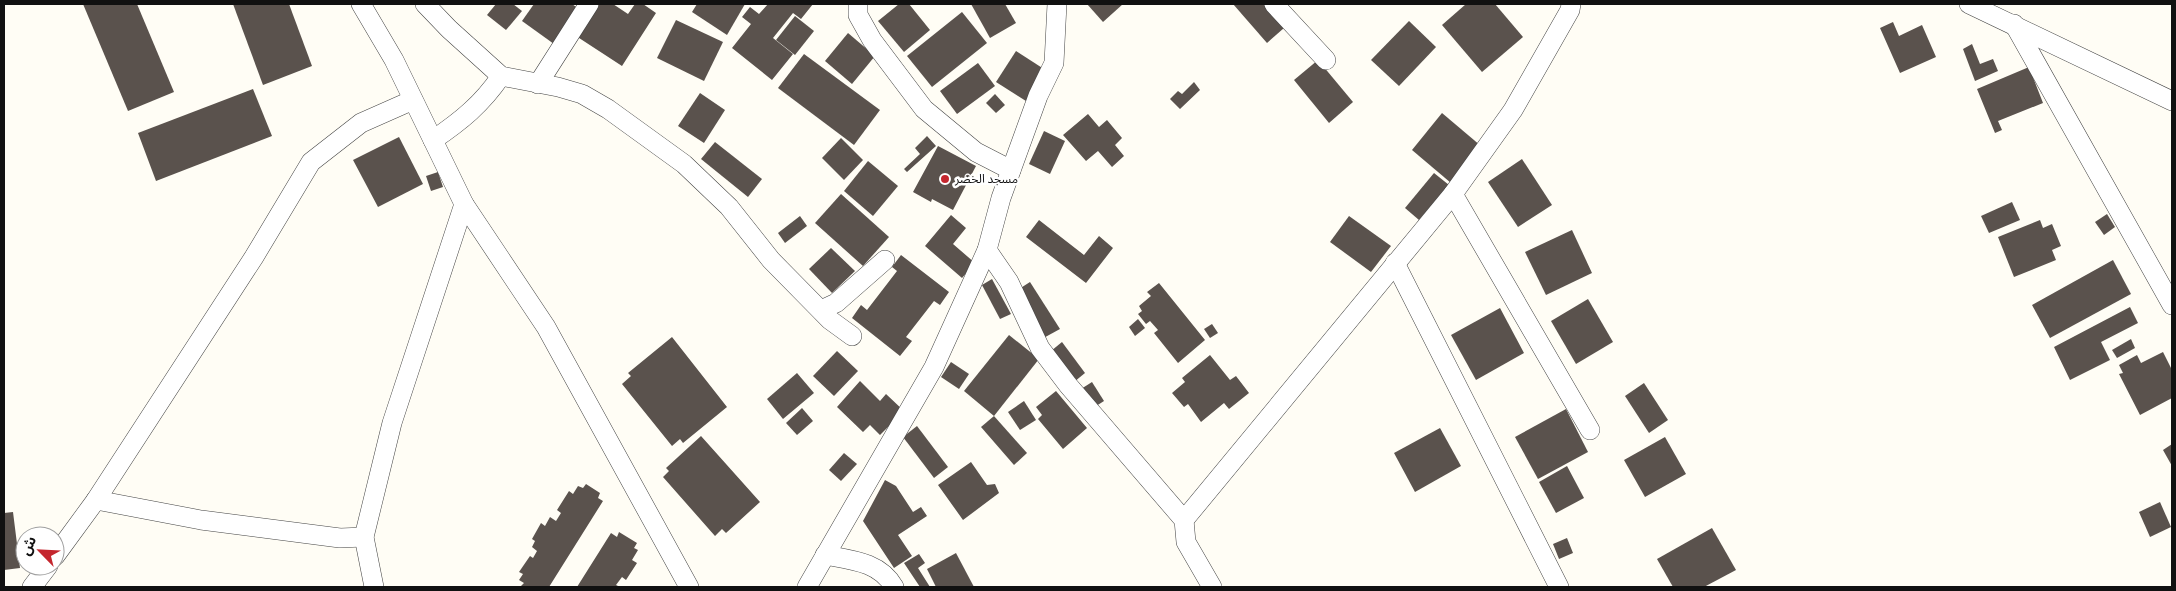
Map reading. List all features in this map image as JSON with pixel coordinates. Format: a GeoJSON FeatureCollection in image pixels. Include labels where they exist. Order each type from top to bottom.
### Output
{"type":"FeatureCollection","features":[{"type":"Feature","properties":{"kind":"street"},"geometry":{"type":"LineString","coordinates":[[361,4],[394,60],[464,204],[546,327],[689,587]]}},
{"type":"Feature","properties":{"kind":"street"},"geometry":{"type":"LineString","coordinates":[[425,4],[449,29],[501,76],[582,94],[608,109],[684,164],[729,207],[771,260],[830,320],[852,336]]}},
{"type":"Feature","properties":{"kind":"street"},"geometry":{"type":"LineString","coordinates":[[538,84],[590,4]]}},
{"type":"Feature","properties":{"kind":"street"},"geometry":{"type":"LineString","coordinates":[[858,4],[858,15],[872,40],[924,109],[976,152],[1011,170]]}},
{"type":"Feature","properties":{"kind":"street"},"geometry":{"type":"LineString","coordinates":[[807,587],[934,367],[987,250],[1000,198],[1038,96],[1054,63],[1057,4]]}},
{"type":"Feature","properties":{"kind":"street"},"geometry":{"type":"LineString","coordinates":[[1274,4],[1326,60]]}},
{"type":"Feature","properties":{"kind":"street"},"geometry":{"type":"LineString","coordinates":[[1184,520],[1453,194],[1513,110],[1570,10],[1571,4]]}},
{"type":"Feature","properties":{"kind":"street"},"geometry":{"type":"LineString","coordinates":[[1969,4],[2172,101]]}},
{"type":"Feature","properties":{"kind":"street"},"geometry":{"type":"LineString","coordinates":[[2014,24],[2172,305]]}},
{"type":"Feature","properties":{"kind":"street"},"geometry":{"type":"LineString","coordinates":[[433,140],[459,122],[487,96],[501,76]]}},
{"type":"Feature","properties":{"kind":"street"},"geometry":{"type":"LineString","coordinates":[[65,542],[96,500],[254,257],[311,162],[361,123],[413,100]]}},
{"type":"Feature","properties":{"kind":"street"},"geometry":{"type":"LineString","coordinates":[[1453,194],[1590,430]]}},
{"type":"Feature","properties":{"kind":"street"},"geometry":{"type":"LineString","coordinates":[[374,587],[364,537],[392,423],[464,204]]}},
{"type":"Feature","properties":{"kind":"street"},"geometry":{"type":"LineString","coordinates":[[987,250],[1008,282],[1040,348],[1074,392],[1184,520],[1186,542],[1212,587]]}},
{"type":"Feature","properties":{"kind":"street"},"geometry":{"type":"LineString","coordinates":[[821,310],[836,303],[885,260]]}},
{"type":"Feature","properties":{"kind":"street"},"geometry":{"type":"LineString","coordinates":[[1395,263],[1559,587]]}},
{"type":"Feature","properties":{"kind":"street"},"geometry":{"type":"LineString","coordinates":[[96,500],[201,520],[340,538],[364,537]]}},
{"type":"Feature","properties":{"kind":"street"},"geometry":{"type":"LineString","coordinates":[[825,555],[863,562],[880,570],[889,578],[894,587]]}},
{"type":"Feature","properties":{"kind":"street"},"geometry":{"type":"LineString","coordinates":[[32,587],[40,576]]}},
{"type":"Feature","properties":{"kind":"building"},"geometry":{"type":"Polygon","coordinates":[[[83,4],[137,4],[174,92],[128,111],[83,4]]]}},
{"type":"Feature","properties":{"kind":"building"},"geometry":{"type":"Polygon","coordinates":[[[233,4],[289,4],[312,66],[263,85],[233,4]]]}},
{"type":"Feature","properties":{"kind":"building"},"geometry":{"type":"Polygon","coordinates":[[[496,4],[513,4],[522,11],[506,30],[487,15],[496,4]]]}},
{"type":"Feature","properties":{"kind":"building"},"geometry":{"type":"Polygon","coordinates":[[[534,4],[572,4],[579,9],[554,44],[522,21],[534,4]]]}},
{"type":"Feature","properties":{"kind":"building"},"geometry":{"type":"Polygon","coordinates":[[[597,4],[613,4],[628,14],[635,4],[643,4],[656,13],[622,66],[576,36],[597,4]]]}},
{"type":"Feature","properties":{"kind":"building"},"geometry":{"type":"Polygon","coordinates":[[[697,4],[745,4],[727,35],[692,12],[697,4]]]}},
{"type":"Feature","properties":{"kind":"building"},"geometry":{"type":"Polygon","coordinates":[[[768,4],[813,4],[801,19],[793,13],[773,38],[793,54],[772,80],[732,48],[751,24],[742,17],[750,7],[759,14],[768,4]]]}},
{"type":"Feature","properties":{"kind":"building"},"geometry":{"type":"Polygon","coordinates":[[[899,4],[909,4],[930,30],[904,52],[878,21],[899,4]]]}},
{"type":"Feature","properties":{"kind":"building"},"geometry":{"type":"Polygon","coordinates":[[[971,4],[1005,4],[1016,23],[990,38],[971,4]]]}},
{"type":"Feature","properties":{"kind":"building"},"geometry":{"type":"Polygon","coordinates":[[[1087,4],[1123,4],[1103,22],[1087,4]]]}},
{"type":"Feature","properties":{"kind":"building"},"geometry":{"type":"Polygon","coordinates":[[[1233,4],[1263,4],[1284,28],[1267,43],[1233,4]]]}},
{"type":"Feature","properties":{"kind":"building"},"geometry":{"type":"Polygon","coordinates":[[[1466,4],[1495,4],[1523,37],[1482,72],[1442,25],[1466,4]]]}},
{"type":"Feature","properties":{"kind":"building"},"geometry":{"type":"Polygon","coordinates":[[[962,12],[987,43],[932,87],[907,56],[962,12]]]}},
{"type":"Feature","properties":{"kind":"building"},"geometry":{"type":"Polygon","coordinates":[[[795,16],[814,31],[795,55],[776,40],[795,16]]]}},
{"type":"Feature","properties":{"kind":"building"},"geometry":{"type":"Polygon","coordinates":[[[676,20],[723,42],[704,81],[657,58],[676,20]]]}},
{"type":"Feature","properties":{"kind":"building"},"geometry":{"type":"Polygon","coordinates":[[[1409,21],[1436,47],[1399,86],[1371,60],[1409,21]]]}},
{"type":"Feature","properties":{"kind":"building"},"geometry":{"type":"Polygon","coordinates":[[[1893,22],[1899,36],[1922,25],[1936,57],[1900,73],[1880,28],[1893,22]]]}},
{"type":"Feature","properties":{"kind":"building"},"geometry":{"type":"Polygon","coordinates":[[[848,33],[875,56],[852,84],[825,61],[848,33]]]}},
{"type":"Feature","properties":{"kind":"building"},"geometry":{"type":"Polygon","coordinates":[[[1972,44],[1980,64],[1993,59],[1998,71],[1975,81],[1963,49],[1972,44]]]}},
{"type":"Feature","properties":{"kind":"building"},"geometry":{"type":"Polygon","coordinates":[[[1016,51],[1047,71],[1026,101],[996,82],[1016,51]]]}},
{"type":"Feature","properties":{"kind":"building"},"geometry":{"type":"Polygon","coordinates":[[[804,54],[880,110],[854,145],[778,88],[804,54]]]}},
{"type":"Feature","properties":{"kind":"building"},"geometry":{"type":"Polygon","coordinates":[[[1318,60],[1353,102],[1329,123],[1294,80],[1318,60]]]}},
{"type":"Feature","properties":{"kind":"building"},"geometry":{"type":"Polygon","coordinates":[[[978,63],[995,86],[957,114],[940,91],[978,63]]]}},
{"type":"Feature","properties":{"kind":"building"},"geometry":{"type":"Polygon","coordinates":[[[2029,67],[2043,103],[1998,121],[2002,130],[1995,133],[1977,89],[2029,67]]]}},
{"type":"Feature","properties":{"kind":"building"},"geometry":{"type":"Polygon","coordinates":[[[1194,82],[1200,90],[1180,109],[1170,99],[1178,91],[1182,94],[1194,82]]]}},
{"type":"Feature","properties":{"kind":"building"},"geometry":{"type":"Polygon","coordinates":[[[253,89],[272,136],[156,181],[138,133],[253,89]]]}},
{"type":"Feature","properties":{"kind":"building"},"geometry":{"type":"Polygon","coordinates":[[[700,93],[725,110],[704,143],[678,126],[700,93]]]}},
{"type":"Feature","properties":{"kind":"building"},"geometry":{"type":"Polygon","coordinates":[[[995,94],[1005,105],[996,113],[986,103],[995,94]]]}},
{"type":"Feature","properties":{"kind":"building"},"geometry":{"type":"Polygon","coordinates":[[[1442,113],[1481,146],[1451,183],[1412,150],[1442,113]]]}},
{"type":"Feature","properties":{"kind":"building"},"geometry":{"type":"Polygon","coordinates":[[[1088,114],[1099,127],[1107,120],[1122,138],[1115,145],[1124,156],[1112,167],[1098,151],[1086,161],[1063,135],[1088,114]]]}},
{"type":"Feature","properties":{"kind":"building"},"geometry":{"type":"Polygon","coordinates":[[[1044,131],[1065,141],[1050,174],[1029,164],[1044,131]]]}},
{"type":"Feature","properties":{"kind":"building"},"geometry":{"type":"Polygon","coordinates":[[[927,136],[936,146],[907,172],[904,169],[920,154],[915,148],[927,136]]]}},
{"type":"Feature","properties":{"kind":"building"},"geometry":{"type":"Polygon","coordinates":[[[399,137],[423,184],[378,207],[353,160],[399,137]]]}},
{"type":"Feature","properties":{"kind":"building"},"geometry":{"type":"Polygon","coordinates":[[[841,138],[863,160],[844,180],[822,158],[841,138]]]}},
{"type":"Feature","properties":{"kind":"building"},"geometry":{"type":"Polygon","coordinates":[[[715,142],[762,179],[748,197],[701,159],[715,142]]]}},
{"type":"Feature","properties":{"kind":"building","name":"مسجد الخضر"},"geometry":{"type":"Polygon","coordinates":[[[938,146],[976,166],[953,210],[932,199],[931,202],[913,192],[938,146]]]}},
{"type":"Feature","properties":{"kind":"building"},"geometry":{"type":"Polygon","coordinates":[[[1522,159],[1552,205],[1518,227],[1488,182],[1522,159]]]}},
{"type":"Feature","properties":{"kind":"building"},"geometry":{"type":"Polygon","coordinates":[[[868,161],[898,186],[873,216],[844,191],[868,161]]]}},
{"type":"Feature","properties":{"kind":"building"},"geometry":{"type":"Polygon","coordinates":[[[438,172],[443,187],[431,191],[426,176],[438,172]]]}},
{"type":"Feature","properties":{"kind":"building"},"geometry":{"type":"Polygon","coordinates":[[[1434,173],[1449,185],[1419,220],[1405,208],[1434,173]]]}},
{"type":"Feature","properties":{"kind":"building"},"geometry":{"type":"Polygon","coordinates":[[[841,194],[889,237],[863,266],[815,223],[841,194]]]}},
{"type":"Feature","properties":{"kind":"building"},"geometry":{"type":"Polygon","coordinates":[[[2012,202],[2020,220],[1989,233],[1981,216],[2012,202]]]}},
{"type":"Feature","properties":{"kind":"building"},"geometry":{"type":"Polygon","coordinates":[[[2107,214],[2115,227],[2104,235],[2095,222],[2107,214]]]}},
{"type":"Feature","properties":{"kind":"building"},"geometry":{"type":"Polygon","coordinates":[[[951,215],[966,228],[953,244],[975,263],[962,278],[925,246],[951,215]]]}},
{"type":"Feature","properties":{"kind":"building"},"geometry":{"type":"Polygon","coordinates":[[[800,216],[807,226],[785,243],[778,233],[800,216]]]}},
{"type":"Feature","properties":{"kind":"building"},"geometry":{"type":"Polygon","coordinates":[[[1349,216],[1391,246],[1371,272],[1330,242],[1349,216]]]}},
{"type":"Feature","properties":{"kind":"building"},"geometry":{"type":"Polygon","coordinates":[[[1039,220],[1084,255],[1099,236],[1113,248],[1086,283],[1026,237],[1039,220]]]}},
{"type":"Feature","properties":{"kind":"building"},"geometry":{"type":"Polygon","coordinates":[[[2040,220],[2043,228],[2052,224],[2061,246],[2052,250],[2056,260],[2014,277],[1998,237],[2040,220]]]}},
{"type":"Feature","properties":{"kind":"building"},"geometry":{"type":"Polygon","coordinates":[[[1572,230],[1592,273],[1546,295],[1525,252],[1572,230]]]}},
{"type":"Feature","properties":{"kind":"building"},"geometry":{"type":"Polygon","coordinates":[[[831,248],[855,271],[832,293],[809,269],[831,248]]]}},
{"type":"Feature","properties":{"kind":"building"},"geometry":{"type":"Polygon","coordinates":[[[901,255],[949,292],[940,305],[934,301],[906,337],[912,341],[900,356],[852,318],[861,305],[867,310],[897,271],[892,267],[901,255]]]}},
{"type":"Feature","properties":{"kind":"building"},"geometry":{"type":"Polygon","coordinates":[[[2113,260],[2131,294],[2050,338],[2032,305],[2113,260]]]}},
{"type":"Feature","properties":{"kind":"building"},"geometry":{"type":"Polygon","coordinates":[[[992,279],[1011,314],[1000,319],[982,285],[992,279]]]}},
{"type":"Feature","properties":{"kind":"building"},"geometry":{"type":"Polygon","coordinates":[[[1030,282],[1060,329],[1038,341],[1016,291],[1030,282]]]}},
{"type":"Feature","properties":{"kind":"building"},"geometry":{"type":"Polygon","coordinates":[[[1159,283],[1205,340],[1178,363],[1154,333],[1158,330],[1150,321],[1146,324],[1138,314],[1142,311],[1139,306],[1151,296],[1147,292],[1159,283]]]}},
{"type":"Feature","properties":{"kind":"building"},"geometry":{"type":"Polygon","coordinates":[[[1588,299],[1613,342],[1576,364],[1551,321],[1588,299]]]}},
{"type":"Feature","properties":{"kind":"building"},"geometry":{"type":"Polygon","coordinates":[[[2130,307],[2138,323],[2101,342],[2110,360],[2070,380],[2054,347],[2130,307]]]}},
{"type":"Feature","properties":{"kind":"building"},"geometry":{"type":"Polygon","coordinates":[[[1500,308],[1524,353],[1476,380],[1451,335],[1500,308]]]}},
{"type":"Feature","properties":{"kind":"building"},"geometry":{"type":"Polygon","coordinates":[[[1138,319],[1145,328],[1135,336],[1129,327],[1138,319]]]}},
{"type":"Feature","properties":{"kind":"building"},"geometry":{"type":"Polygon","coordinates":[[[1212,324],[1218,333],[1210,338],[1204,329],[1212,324]]]}},
{"type":"Feature","properties":{"kind":"building"},"geometry":{"type":"Polygon","coordinates":[[[1009,335],[1039,359],[994,416],[964,391],[1009,335]]]}},
{"type":"Feature","properties":{"kind":"building"},"geometry":{"type":"Polygon","coordinates":[[[672,337],[727,407],[683,443],[680,439],[672,446],[622,384],[631,376],[628,373],[672,337]]]}},
{"type":"Feature","properties":{"kind":"building"},"geometry":{"type":"Polygon","coordinates":[[[2131,339],[2135,348],[2117,358],[2112,350],[2131,339]]]}},
{"type":"Feature","properties":{"kind":"building"},"geometry":{"type":"Polygon","coordinates":[[[1062,342],[1085,373],[1074,382],[1051,351],[1062,342]]]}},
{"type":"Feature","properties":{"kind":"building"},"geometry":{"type":"Polygon","coordinates":[[[837,351],[858,371],[834,396],[813,376],[837,351]]]}},
{"type":"Feature","properties":{"kind":"building"},"geometry":{"type":"Polygon","coordinates":[[[2163,352],[2172,370],[2172,398],[2140,415],[2119,374],[2123,373],[2119,365],[2137,355],[2141,363],[2163,352]]]}},
{"type":"Feature","properties":{"kind":"building"},"geometry":{"type":"Polygon","coordinates":[[[1210,355],[1230,380],[1236,376],[1249,393],[1229,409],[1224,403],[1201,422],[1188,404],[1184,407],[1172,393],[1185,382],[1182,378],[1210,355]]]}},
{"type":"Feature","properties":{"kind":"building"},"geometry":{"type":"Polygon","coordinates":[[[951,362],[969,374],[959,389],[941,377],[951,362]]]}},
{"type":"Feature","properties":{"kind":"building"},"geometry":{"type":"Polygon","coordinates":[[[797,373],[814,393],[783,419],[767,399],[797,373]]]}},
{"type":"Feature","properties":{"kind":"building"},"geometry":{"type":"Polygon","coordinates":[[[860,381],[880,401],[886,394],[904,411],[880,435],[870,425],[863,432],[837,407],[860,381]]]}},
{"type":"Feature","properties":{"kind":"building"},"geometry":{"type":"Polygon","coordinates":[[[1092,382],[1104,401],[1093,408],[1081,389],[1092,382]]]}},
{"type":"Feature","properties":{"kind":"building"},"geometry":{"type":"Polygon","coordinates":[[[1644,383],[1668,420],[1649,433],[1625,396],[1644,383]]]}},
{"type":"Feature","properties":{"kind":"building"},"geometry":{"type":"Polygon","coordinates":[[[1056,391],[1087,428],[1063,449],[1038,419],[1042,415],[1036,407],[1056,391]]]}},
{"type":"Feature","properties":{"kind":"building"},"geometry":{"type":"Polygon","coordinates":[[[1024,401],[1036,420],[1020,430],[1008,412],[1024,401]]]}},
{"type":"Feature","properties":{"kind":"building"},"geometry":{"type":"Polygon","coordinates":[[[802,408],[813,421],[797,435],[786,423],[802,408]]]}},
{"type":"Feature","properties":{"kind":"building"},"geometry":{"type":"Polygon","coordinates":[[[1566,409],[1588,452],[1538,479],[1515,437],[1566,409]]]}},
{"type":"Feature","properties":{"kind":"building"},"geometry":{"type":"Polygon","coordinates":[[[994,416],[1027,453],[1014,465],[981,427],[994,416]]]}},
{"type":"Feature","properties":{"kind":"building"},"geometry":{"type":"Polygon","coordinates":[[[917,426],[948,467],[934,478],[903,437],[917,426]]]}},
{"type":"Feature","properties":{"kind":"building"},"geometry":{"type":"Polygon","coordinates":[[[1440,428],[1461,466],[1415,492],[1394,453],[1440,428]]]}},
{"type":"Feature","properties":{"kind":"building"},"geometry":{"type":"Polygon","coordinates":[[[701,436],[760,502],[726,533],[722,529],[715,536],[663,477],[669,471],[666,468],[701,436]]]}},
{"type":"Feature","properties":{"kind":"building"},"geometry":{"type":"Polygon","coordinates":[[[1665,437],[1686,474],[1645,497],[1624,460],[1665,437]]]}},
{"type":"Feature","properties":{"kind":"building"},"geometry":{"type":"Polygon","coordinates":[[[2172,444],[2172,466],[2163,450],[2172,444]]]}},
{"type":"Feature","properties":{"kind":"building"},"geometry":{"type":"Polygon","coordinates":[[[844,453],[857,464],[841,481],[829,470],[844,453]]]}},
{"type":"Feature","properties":{"kind":"building"},"geometry":{"type":"Polygon","coordinates":[[[971,462],[987,485],[995,484],[999,493],[963,520],[938,485],[971,462]]]}},
{"type":"Feature","properties":{"kind":"building"},"geometry":{"type":"Polygon","coordinates":[[[1567,466],[1584,498],[1556,513],[1539,482],[1567,466]]]}},
{"type":"Feature","properties":{"kind":"building"},"geometry":{"type":"Polygon","coordinates":[[[885,480],[896,486],[913,512],[921,507],[927,516],[898,535],[912,556],[894,568],[863,521],[885,480]]]}},
{"type":"Feature","properties":{"kind":"building"},"geometry":{"type":"Polygon","coordinates":[[[586,484],[600,493],[598,498],[603,501],[549,587],[520,587],[524,583],[519,580],[523,574],[519,572],[530,556],[533,558],[537,551],[532,547],[535,541],[532,539],[541,523],[545,526],[550,517],[556,521],[561,513],[557,510],[569,491],[573,494],[578,486],[583,488],[586,484]]]}},
{"type":"Feature","properties":{"kind":"building"},"geometry":{"type":"Polygon","coordinates":[[[2160,502],[2171,527],[2150,537],[2139,512],[2160,502]]]}},
{"type":"Feature","properties":{"kind":"building"},"geometry":{"type":"Polygon","coordinates":[[[13,512],[15,569],[4,570],[4,513],[13,512]]]}},
{"type":"Feature","properties":{"kind":"building"},"geometry":{"type":"Polygon","coordinates":[[[1712,528],[1736,570],[1704,587],[1673,587],[1657,559],[1712,528]]]}},
{"type":"Feature","properties":{"kind":"building"},"geometry":{"type":"Polygon","coordinates":[[[619,532],[637,543],[634,548],[638,550],[632,560],[637,563],[626,580],[622,577],[616,585],[620,587],[577,587],[611,533],[617,537],[619,532]]]}},
{"type":"Feature","properties":{"kind":"building"},"geometry":{"type":"Polygon","coordinates":[[[1567,538],[1573,553],[1559,559],[1553,544],[1567,538]]]}},
{"type":"Feature","properties":{"kind":"building"},"geometry":{"type":"Polygon","coordinates":[[[956,553],[974,587],[936,587],[927,569],[956,553]]]}},
{"type":"Feature","properties":{"kind":"building"},"geometry":{"type":"Polygon","coordinates":[[[919,554],[925,563],[918,568],[930,587],[920,587],[904,563],[919,554]]]}},
{"type":"Feature","properties":{"kind":"place","name":"مسجد الخضر"},"geometry":{"type":"Point","coordinates":[945,179]}}]}
